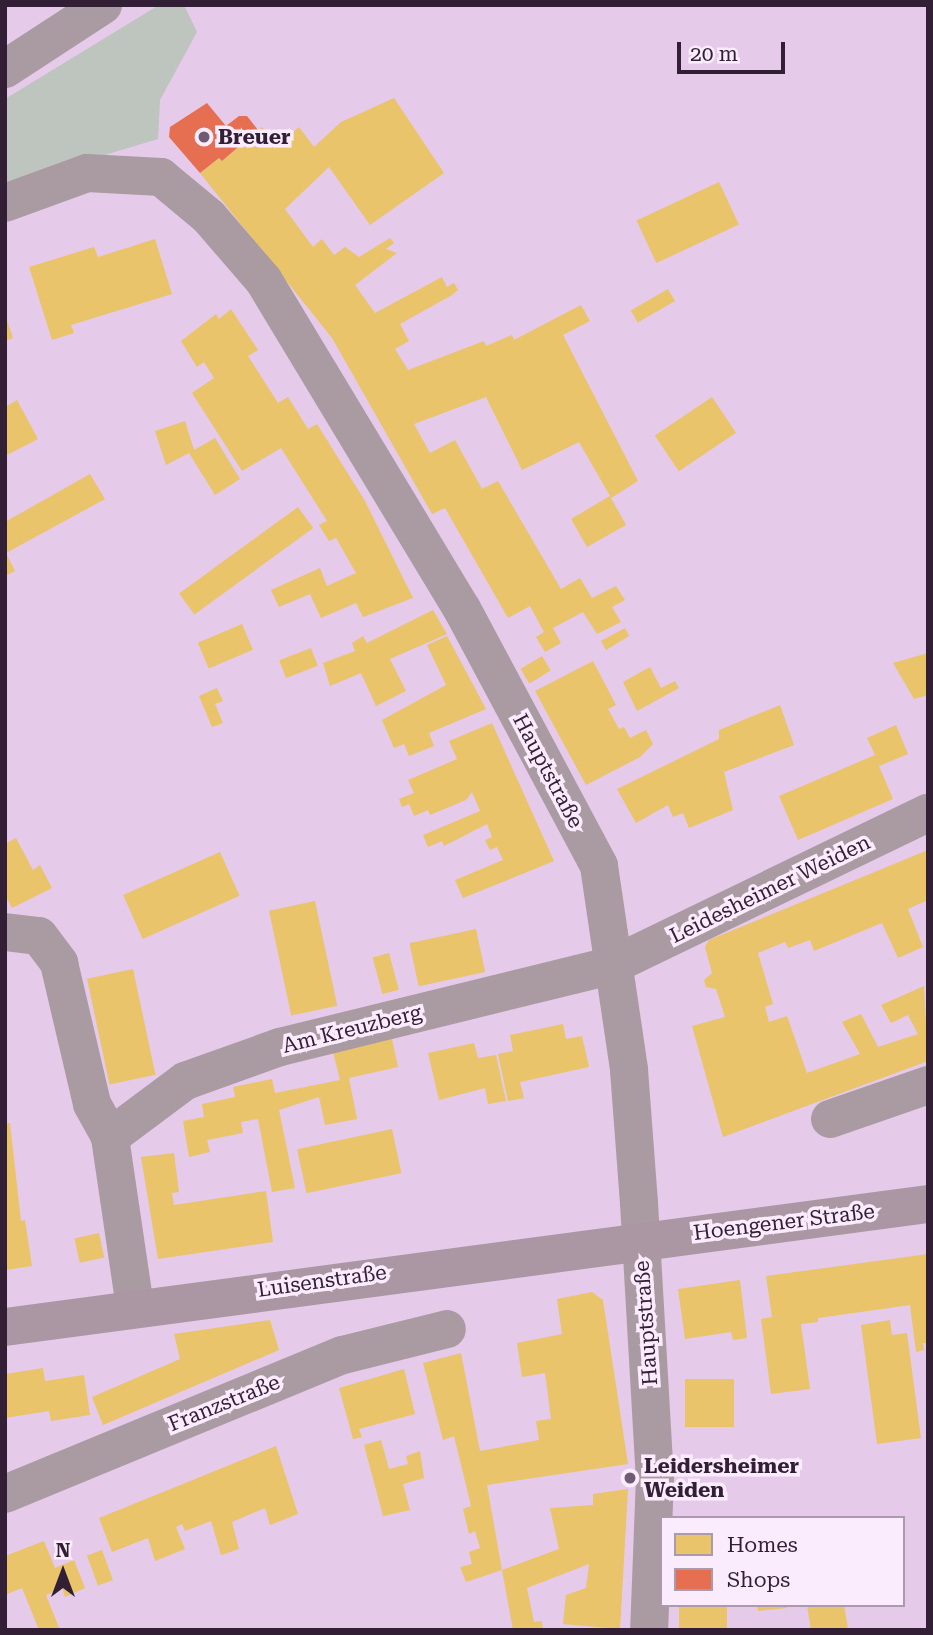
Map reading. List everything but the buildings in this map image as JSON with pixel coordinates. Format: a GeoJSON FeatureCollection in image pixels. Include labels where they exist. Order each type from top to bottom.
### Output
{"type":"FeatureCollection","features":[{"type":"Feature","properties":{"kind":"main road","name":"Hoengener Straße"},"geometry":{"type":"LineString","coordinates":[[640,1241],[928,1204]]}},
{"type":"Feature","properties":{"kind":"main road","name":"Luisenstraße"},"geometry":{"type":"LineString","coordinates":[[5,1327],[135,1307],[640,1241]]}},
{"type":"Feature","properties":{"kind":"street"},"geometry":{"type":"LineString","coordinates":[[5,69],[103,5]]}},
{"type":"Feature","properties":{"kind":"street","name":"Hauptstraße"},"geometry":{"type":"LineString","coordinates":[[5,203],[87,173],[161,177],[209,217],[264,281],[462,609],[599,866],[629,1070],[655,1477],[656,1552],[649,1630]]}},
{"type":"Feature","properties":{"kind":"street","name":"Leidesheimer Weiden"},"geometry":{"type":"LineString","coordinates":[[612,964],[928,813]]}},
{"type":"Feature","properties":{"kind":"street"},"geometry":{"type":"LineString","coordinates":[[22,934],[59,963],[92,1104],[110,1137],[135,1307]]}},
{"type":"Feature","properties":{"kind":"street","name":"Am Kreuzberg"},"geometry":{"type":"LineString","coordinates":[[110,1137],[185,1081],[280,1047],[612,964]]}},
{"type":"Feature","properties":{"kind":"street"},"geometry":{"type":"LineString","coordinates":[[830,1119],[928,1085]]}},
{"type":"Feature","properties":{"kind":"street","name":"Franzstraße"},"geometry":{"type":"LineString","coordinates":[[5,1494],[343,1355],[447,1329]]}},
{"type":"Feature","properties":{"kind":"shaded area"},"geometry":{"type":"Polygon","coordinates":[[[159,5],[184,5],[197,32],[160,100],[158,139],[5,185],[5,99],[159,5]]]}},
{"type":"Feature","properties":{"kind":"place","name":"Breuer"},"geometry":{"type":"Point","coordinates":[204,137]}},
{"type":"Feature","properties":{"kind":"place","name":"Leidersheimer Weiden"},"geometry":{"type":"Point","coordinates":[630,1478]}}]}
